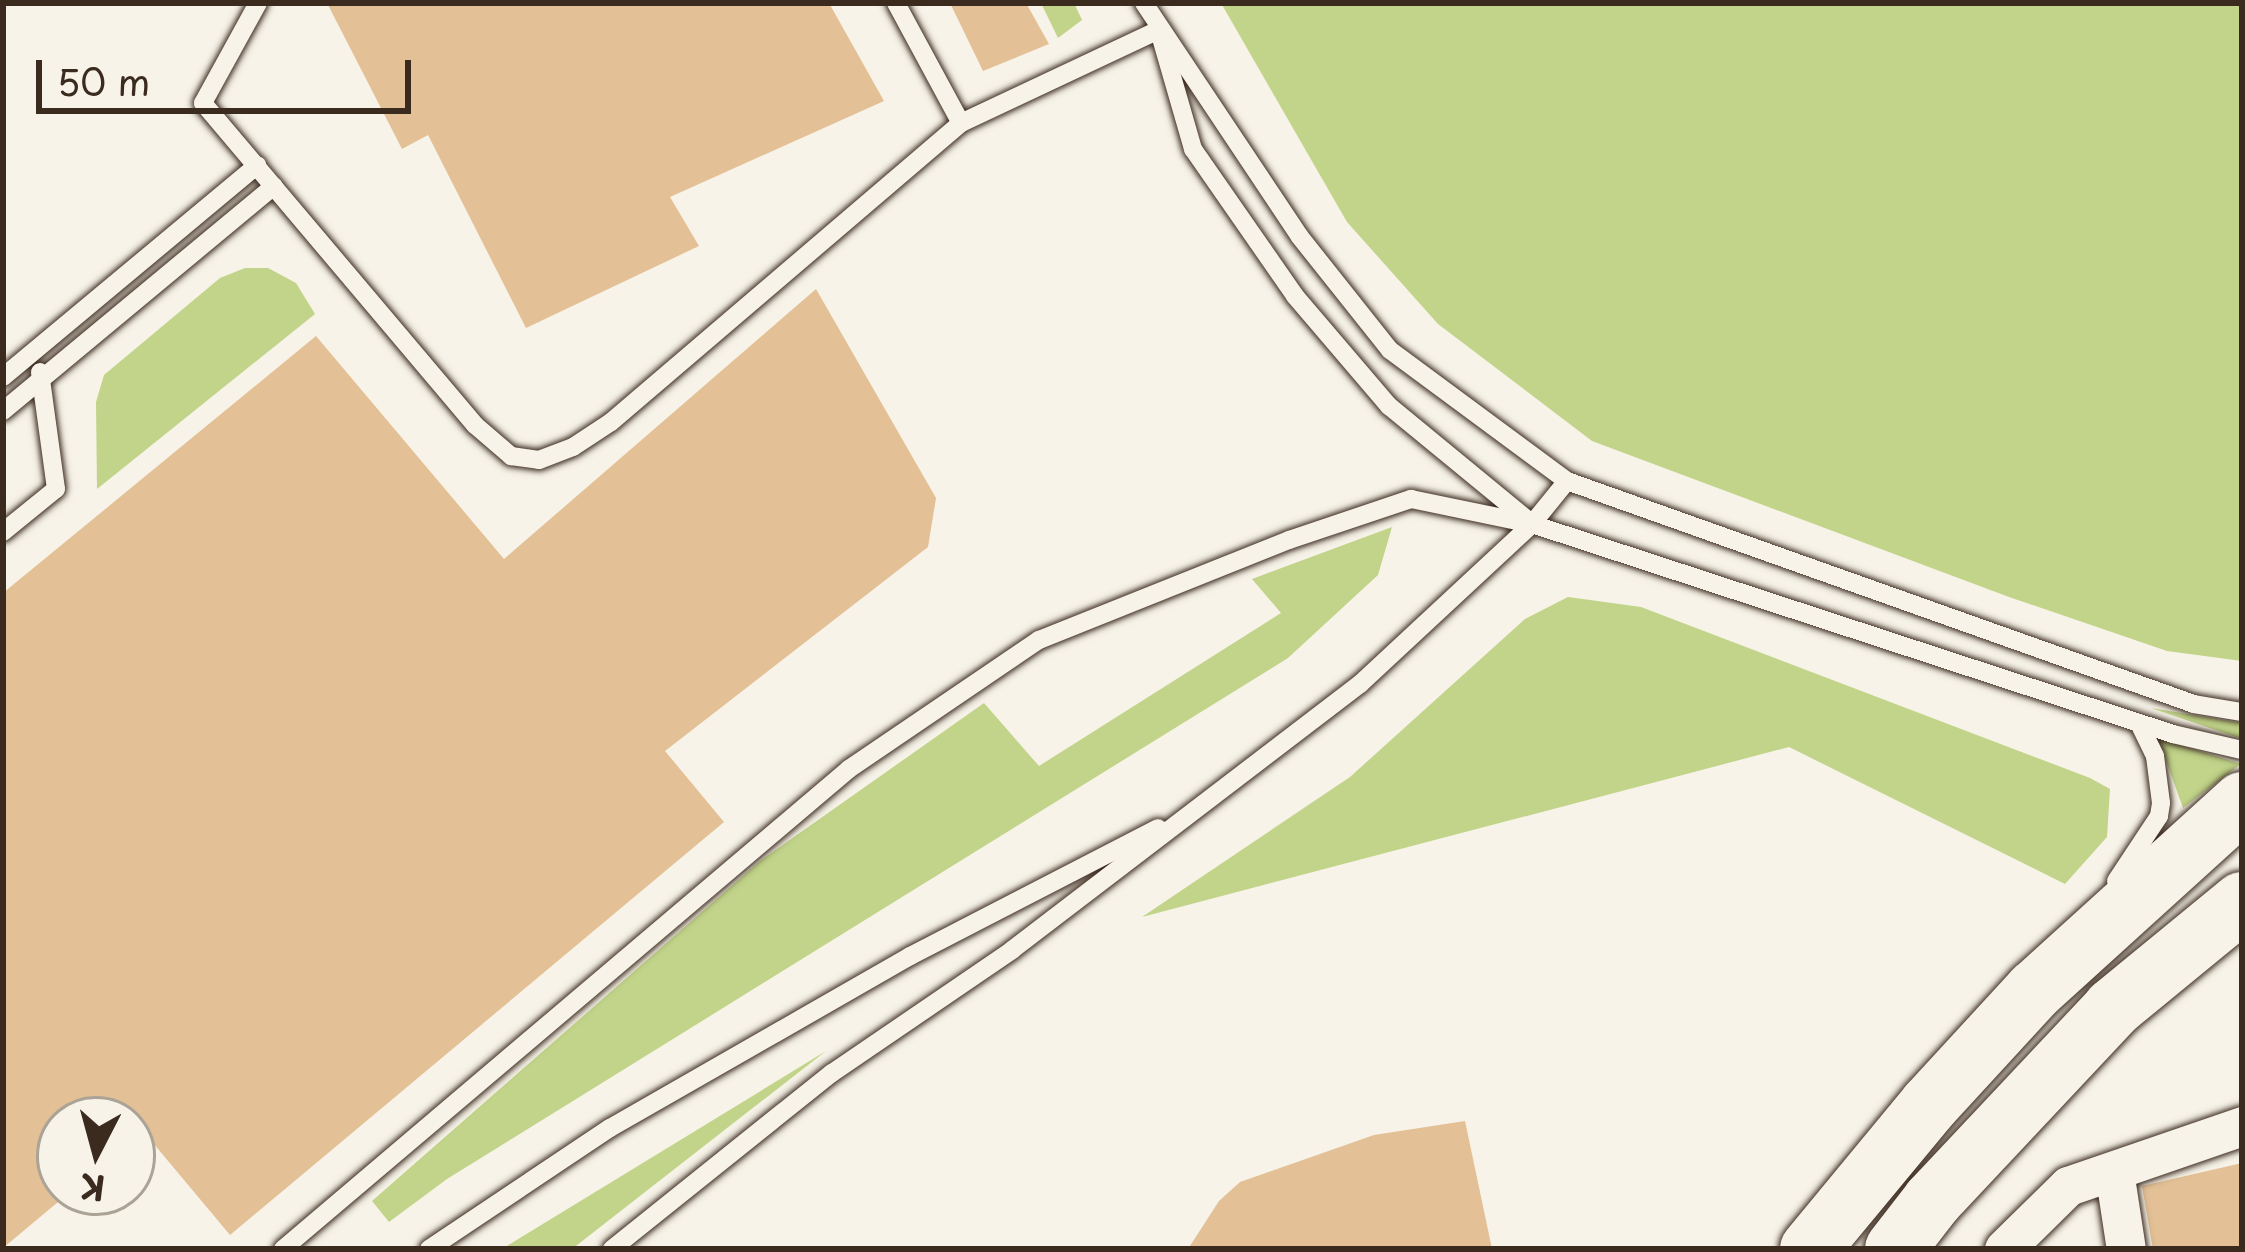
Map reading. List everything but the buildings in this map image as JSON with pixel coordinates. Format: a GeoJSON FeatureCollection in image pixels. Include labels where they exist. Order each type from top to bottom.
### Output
{"type":"FeatureCollection","features":[{"type":"Feature","properties":{"kind":"main road"},"geometry":{"type":"LineString","coordinates":[[1810,1249],[1930,1105],[2035,990],[2242,802]]}},
{"type":"Feature","properties":{"kind":"main road"},"geometry":{"type":"LineString","coordinates":[[1895,1249],[1933,1200],[2113,1008],[2242,902]]}},
{"type":"Feature","properties":{"kind":"street"},"geometry":{"type":"LineString","coordinates":[[2004,1249],[2068,1186],[2242,1126]]}},
{"type":"Feature","properties":{"kind":"street"},"geometry":{"type":"LineString","coordinates":[[2114,1171],[2126,1249]]}},
{"type":"Feature","properties":{"kind":"lane"},"geometry":{"type":"LineString","coordinates":[[258,3],[203,103],[475,425],[511,457],[539,460],[573,447],[610,422],[961,123],[1159,30]]}},
{"type":"Feature","properties":{"kind":"lane"},"geometry":{"type":"LineString","coordinates":[[896,3],[961,123]]}},
{"type":"Feature","properties":{"kind":"lane"},"geometry":{"type":"LineString","coordinates":[[1144,3],[1300,237],[1390,350],[1567,482],[2194,704],[2242,712]]}},
{"type":"Feature","properties":{"kind":"lane"},"geometry":{"type":"LineString","coordinates":[[1159,30],[1193,149],[1295,296],[1389,406],[1532,524]]}},
{"type":"Feature","properties":{"kind":"lane"},"geometry":{"type":"LineString","coordinates":[[3,377],[257,165]]}},
{"type":"Feature","properties":{"kind":"lane"},"geometry":{"type":"LineString","coordinates":[[3,411],[274,186]]}},
{"type":"Feature","properties":{"kind":"lane"},"geometry":{"type":"LineString","coordinates":[[3,532],[56,489],[44,376],[27,357]]}},
{"type":"Feature","properties":{"kind":"lane"},"geometry":{"type":"LineString","coordinates":[[613,1249],[832,1073],[1012,950],[1360,684],[1532,524],[1567,482]]}},
{"type":"Feature","properties":{"kind":"lane"},"geometry":{"type":"LineString","coordinates":[[283,1249],[849,770],[1039,640],[1288,540],[1411,499],[1532,524],[2138,723],[2242,750]]}},
{"type":"Feature","properties":{"kind":"lane"},"geometry":{"type":"LineString","coordinates":[[2035,990],[2158,816],[2155,756],[2138,723]]}},
{"type":"Feature","properties":{"kind":"lane"},"geometry":{"type":"LineString","coordinates":[[429,1249],[630,1116],[910,956],[1205,803]]}},
{"type":"Feature","properties":{"kind":"green space"},"geometry":{"type":"Polygon","coordinates":[[[1041,3],[1074,3],[1082,20],[1058,38],[1041,3]]]}},
{"type":"Feature","properties":{"kind":"green space"},"geometry":{"type":"Polygon","coordinates":[[[1221,3],[2242,3],[2242,661],[2167,651],[1592,441],[1438,324],[1347,222],[1221,3]]]}},
{"type":"Feature","properties":{"kind":"green space"},"geometry":{"type":"Polygon","coordinates":[[[245,268],[268,268],[296,283],[315,314],[97,489],[96,402],[104,375],[220,278],[245,268]]]}},
{"type":"Feature","properties":{"kind":"green space"},"geometry":{"type":"Polygon","coordinates":[[[1392,527],[1378,575],[1288,658],[447,1179],[389,1222],[372,1201],[760,861],[984,703],[1039,766],[1281,613],[1252,579],[1392,527]]]}},
{"type":"Feature","properties":{"kind":"green space"},"geometry":{"type":"Polygon","coordinates":[[[1568,597],[1641,607],[2090,778],[2110,789],[2107,837],[2065,884],[1789,747],[1142,917],[1350,777],[1525,619],[1568,597]]]}},
{"type":"Feature","properties":{"kind":"green space"},"geometry":{"type":"Polygon","coordinates":[[[2151,708],[2242,723],[2242,739],[2151,708]]]}},
{"type":"Feature","properties":{"kind":"green space"},"geometry":{"type":"Polygon","coordinates":[[[2158,738],[2241,764],[2183,808],[2158,738]]]}},
{"type":"Feature","properties":{"kind":"green space"},"geometry":{"type":"Polygon","coordinates":[[[826,1051],[572,1249],[502,1249],[826,1051]]]}}]}
